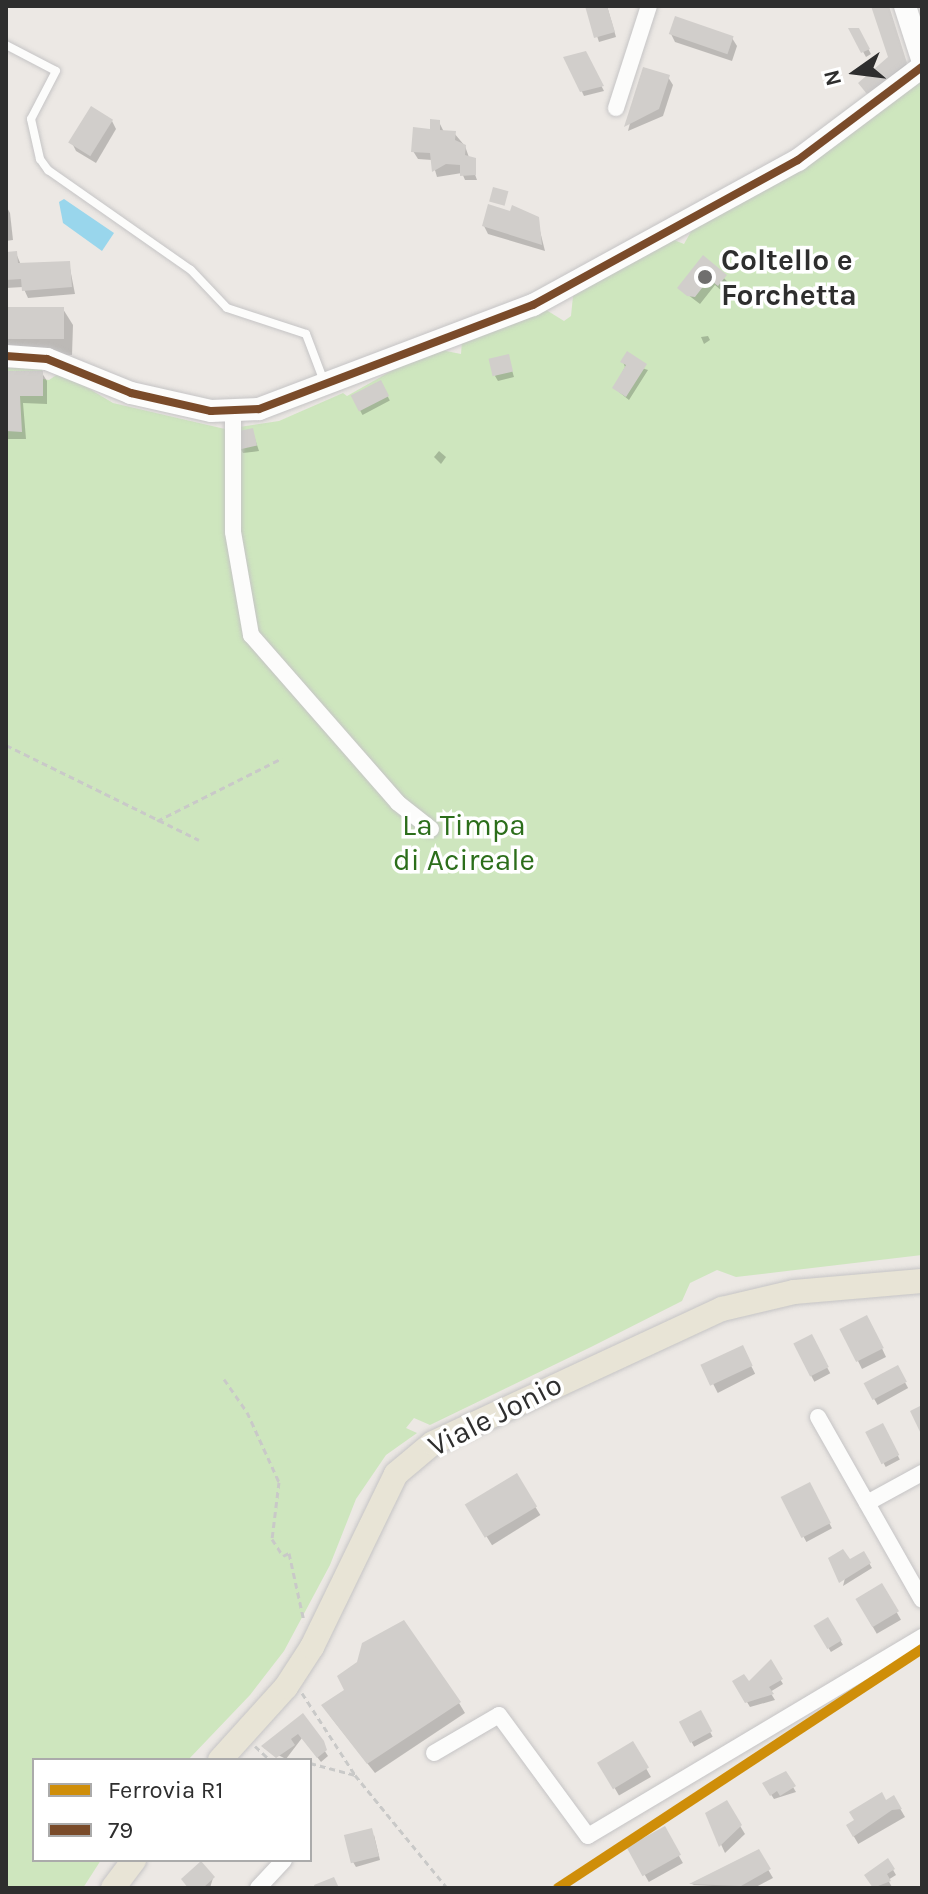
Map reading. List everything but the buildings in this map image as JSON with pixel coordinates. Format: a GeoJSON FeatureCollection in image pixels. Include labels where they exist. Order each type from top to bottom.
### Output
{"type":"FeatureCollection","features":[{"type":"Feature","properties":{"kind":"main road","name":"Viale Jonio"},"geometry":{"type":"LineString","coordinates":[[223,1758],[267,1711],[306,1657],[396,1474],[433,1443],[732,1305],[794,1292],[922,1281]]}},
{"type":"Feature","properties":{"kind":"main road"},"geometry":{"type":"LineString","coordinates":[[98,1888],[117,1862]]}},
{"type":"Feature","properties":{"kind":"main road"},"geometry":{"type":"LineString","coordinates":[[113,1888],[132,1862]]}},
{"type":"Feature","properties":{"kind":"street"},"geometry":{"type":"LineString","coordinates":[[616,108],[649,6]]}},
{"type":"Feature","properties":{"kind":"street"},"geometry":{"type":"LineString","coordinates":[[905,6],[922,59]]}},
{"type":"Feature","properties":{"kind":"street"},"geometry":{"type":"LineString","coordinates":[[6,356],[47,359],[131,393],[233,413],[259,409],[533,305],[798,160],[922,67]]}},
{"type":"Feature","properties":{"kind":"street"},"geometry":{"type":"LineString","coordinates":[[233,413],[233,532],[251,635],[398,803],[431,829]]}},
{"type":"Feature","properties":{"kind":"street"},"geometry":{"type":"LineString","coordinates":[[818,1417],[922,1600]]}},
{"type":"Feature","properties":{"kind":"street"},"geometry":{"type":"LineString","coordinates":[[867,1503],[922,1473]]}},
{"type":"Feature","properties":{"kind":"street"},"geometry":{"type":"LineString","coordinates":[[434,1753],[499,1715],[588,1836],[922,1637]]}},
{"type":"Feature","properties":{"kind":"street"},"geometry":{"type":"LineString","coordinates":[[266,1884],[282,1862]]}},
{"type":"Feature","properties":{"kind":"lane"},"geometry":{"type":"LineString","coordinates":[[6,45],[56,71],[31,119],[40,159],[48,170],[191,270],[227,308],[306,334],[325,384]]}},
{"type":"Feature","properties":{"kind":"path"},"geometry":{"type":"LineString","coordinates":[[6,745],[199,840]]}},
{"type":"Feature","properties":{"kind":"path"},"geometry":{"type":"LineString","coordinates":[[157,821],[282,758]]}},
{"type":"Feature","properties":{"kind":"path"},"geometry":{"type":"LineString","coordinates":[[224,1379],[247,1412],[279,1482],[272,1539],[283,1556],[289,1553],[297,1575],[306,1657]]}},
{"type":"Feature","properties":{"kind":"path"},"geometry":{"type":"LineString","coordinates":[[299,1690],[324,1720],[355,1775],[447,1888]]}},
{"type":"Feature","properties":{"kind":"path"},"geometry":{"type":"LineString","coordinates":[[250,1741],[268,1758]]}},
{"type":"Feature","properties":{"kind":"path"},"geometry":{"type":"LineString","coordinates":[[312,1764],[355,1775]]}},
{"type":"Feature","properties":{"kind":"green space","name":"La Timpa di Acireale"},"geometry":{"type":"Polygon","coordinates":[[[922,80],[922,1255],[736,1277],[717,1270],[690,1283],[682,1301],[591,1347],[430,1425],[414,1418],[406,1428],[417,1433],[386,1455],[356,1499],[330,1565],[284,1651],[250,1695],[190,1758],[32,1758],[32,1862],[100,1862],[83,1888],[6,1888],[6,368],[42,368],[43,379],[49,380],[61,372],[113,403],[225,429],[279,421],[343,393],[347,396],[407,362],[441,350],[461,354],[462,341],[543,308],[564,321],[571,316],[573,296],[669,238],[684,244],[693,228],[922,80]]]}},
{"type":"Feature","properties":{"kind":"water"},"geometry":{"type":"Polygon","coordinates":[[[64,199],[114,233],[102,251],[63,223],[59,202],[64,199]]]}},
{"type":"Feature","properties":{"kind":"rail line","name":"R1"},"geometry":{"type":"LineString","coordinates":[[558,1888],[922,1649]]}},
{"type":"Feature","properties":{"kind":"transit line","name":"79"},"geometry":{"type":"LineString","coordinates":[[6,356],[47,359],[131,393],[211,411],[259,409],[533,305],[798,160],[922,67]]}},
{"type":"Feature","properties":{"kind":"place","name":"Coltello e Forchetta"},"geometry":{"type":"Point","coordinates":[705,277]}}]}
